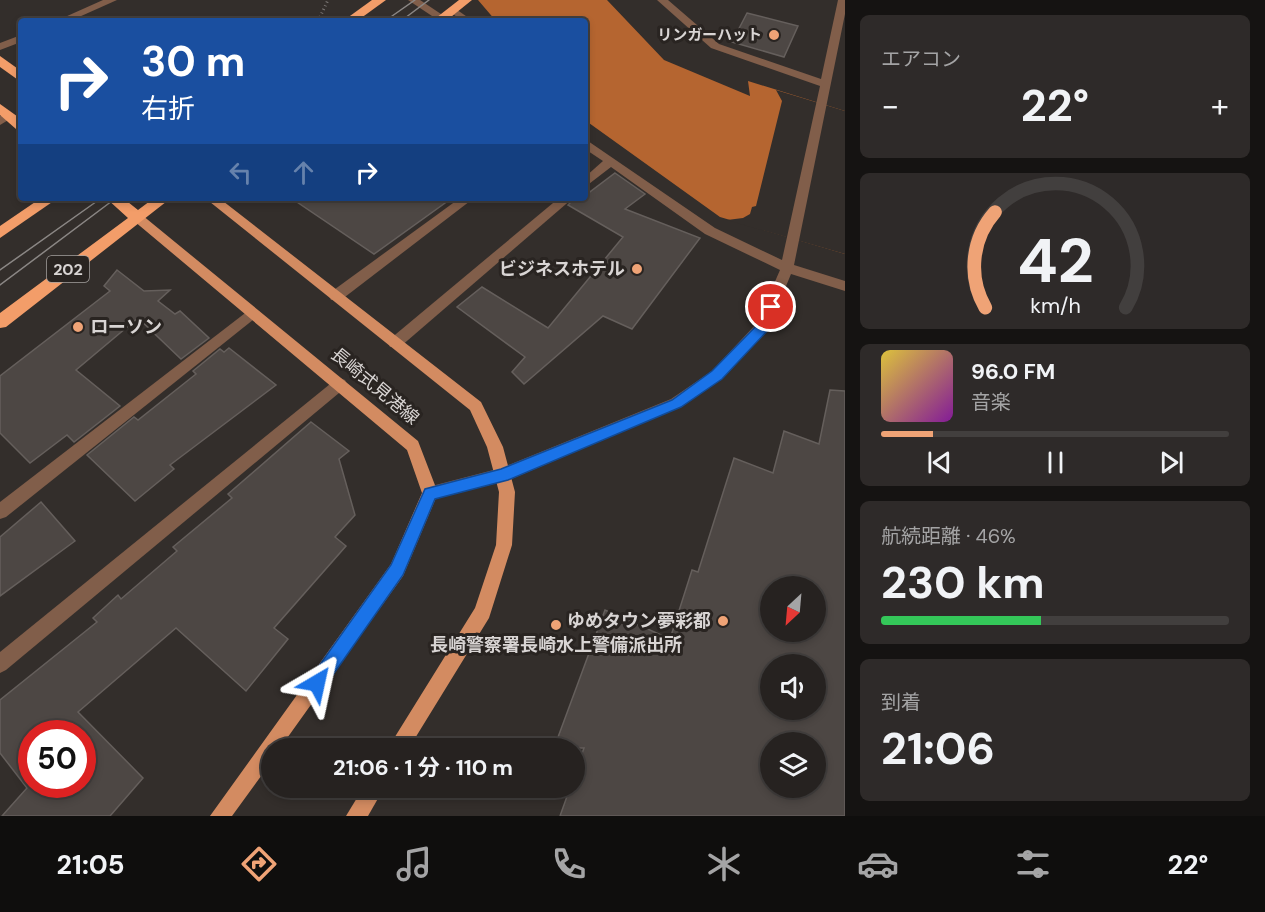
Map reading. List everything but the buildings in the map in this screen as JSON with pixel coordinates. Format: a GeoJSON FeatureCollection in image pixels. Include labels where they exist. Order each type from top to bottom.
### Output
{"type":"FeatureCollection","features":[{"type":"Feature","properties":{"kind":"highway"},"geometry":{"type":"LineString","coordinates":[[353,18],[380,0]]}},
{"type":"Feature","properties":{"kind":"highway"},"geometry":{"type":"LineString","coordinates":[[444,16],[464,1]]}},
{"type":"Feature","properties":{"kind":"highway"},"geometry":{"type":"LineString","coordinates":[[0,60],[18,75]]}},
{"type":"Feature","properties":{"kind":"highway"},"geometry":{"type":"LineString","coordinates":[[3,115],[18,124]]}},
{"type":"Feature","properties":{"kind":"highway"},"geometry":{"type":"LineString","coordinates":[[0,233],[47,201]]}},
{"type":"Feature","properties":{"kind":"highway"},"geometry":{"type":"LineString","coordinates":[[117,201],[138,219]]}},
{"type":"Feature","properties":{"kind":"highway","name":"202"},"geometry":{"type":"LineString","coordinates":[[0,322],[160,201]]}},
{"type":"Feature","properties":{"kind":"main road"},"geometry":{"type":"LineString","coordinates":[[215,201],[476,406],[495,447],[507,492],[504,545],[483,612],[404,738]]}},
{"type":"Feature","properties":{"kind":"main road","name":"長崎式見港線"},"geometry":{"type":"LineString","coordinates":[[138,219],[413,446],[430,493]]}},
{"type":"Feature","properties":{"kind":"main road"},"geometry":{"type":"LineString","coordinates":[[220,816],[397,570],[430,493]]}},
{"type":"Feature","properties":{"kind":"main road"},"geometry":{"type":"LineString","coordinates":[[356,816],[368,798]]}},
{"type":"Feature","properties":{"kind":"street"},"geometry":{"type":"LineString","coordinates":[[68,18],[112,0]]}},
{"type":"Feature","properties":{"kind":"street"},"geometry":{"type":"LineString","coordinates":[[413,0],[444,16]]}},
{"type":"Feature","properties":{"kind":"street"},"geometry":{"type":"LineString","coordinates":[[662,0],[715,46],[825,84]]}},
{"type":"Feature","properties":{"kind":"street"},"geometry":{"type":"LineString","coordinates":[[430,493],[502,475],[676,404],[717,375],[763,326],[787,268],[843,0]]}},
{"type":"Feature","properties":{"kind":"street"},"geometry":{"type":"LineString","coordinates":[[0,47],[18,39]]}},
{"type":"Feature","properties":{"kind":"street"},"geometry":{"type":"LineString","coordinates":[[588,145],[710,231],[787,268],[845,286]]}},
{"type":"Feature","properties":{"kind":"street"},"geometry":{"type":"LineString","coordinates":[[588,180],[611,161]]}},
{"type":"Feature","properties":{"kind":"street"},"geometry":{"type":"LineString","coordinates":[[336,296],[464,201]]}},
{"type":"Feature","properties":{"kind":"street"},"geometry":{"type":"LineString","coordinates":[[395,343],[563,201]]}},
{"type":"Feature","properties":{"kind":"street"},"geometry":{"type":"LineString","coordinates":[[0,512],[253,312]]}},
{"type":"Feature","properties":{"kind":"street"},"geometry":{"type":"LineString","coordinates":[[0,664],[339,384]]}},
{"type":"Feature","properties":{"kind":"path"},"geometry":{"type":"LineString","coordinates":[[318,18],[328,0]]}},
{"type":"Feature","properties":{"kind":"shaded area"},"geometry":{"type":"Polygon","coordinates":[[[478,0],[607,0],[664,60],[750,96],[748,81],[845,111],[845,254],[720,217],[589,123],[588,18],[493,18],[478,0]]]}},
{"type":"Feature","properties":{"kind":"pier"},"geometry":{"type":"Polygon","coordinates":[[[776,90],[845,111],[845,254],[727,220],[743,218],[750,214],[752,207],[756,206],[782,101],[776,90]]]}},
{"type":"Feature","properties":{"kind":"tram line"},"geometry":{"type":"LineString","coordinates":[[389,18],[415,0]]}},
{"type":"Feature","properties":{"kind":"tram line"},"geometry":{"type":"LineString","coordinates":[[405,18],[429,0]]}},
{"type":"Feature","properties":{"kind":"tram line"},"geometry":{"type":"LineString","coordinates":[[0,270],[97,201]]}},
{"type":"Feature","properties":{"kind":"tram line"},"geometry":{"type":"LineString","coordinates":[[0,285],[112,201]]}},
{"type":"Feature","properties":{"kind":"place","name":"リンガーハット"},"geometry":{"type":"Point","coordinates":[774,35]}},
{"type":"Feature","properties":{"kind":"place","name":"ビジネスホテル"},"geometry":{"type":"Point","coordinates":[637,269]}},
{"type":"Feature","properties":{"kind":"place","name":"ローソン"},"geometry":{"type":"Point","coordinates":[78,327]}},
{"type":"Feature","properties":{"kind":"place","name":"ゆめタウン夢彩都"},"geometry":{"type":"Point","coordinates":[723,621]}},
{"type":"Feature","properties":{"kind":"place","name":"長崎警察署長崎水上警備派出所"},"geometry":{"type":"Point","coordinates":[556,625]}},
{"type":"Feature","properties":{"kind":"route"},"geometry":{"type":"LineString","coordinates":[[317,683],[397,570],[430,493],[502,475],[676,404],[717,375],[763,326],[771,307]]}}]}
